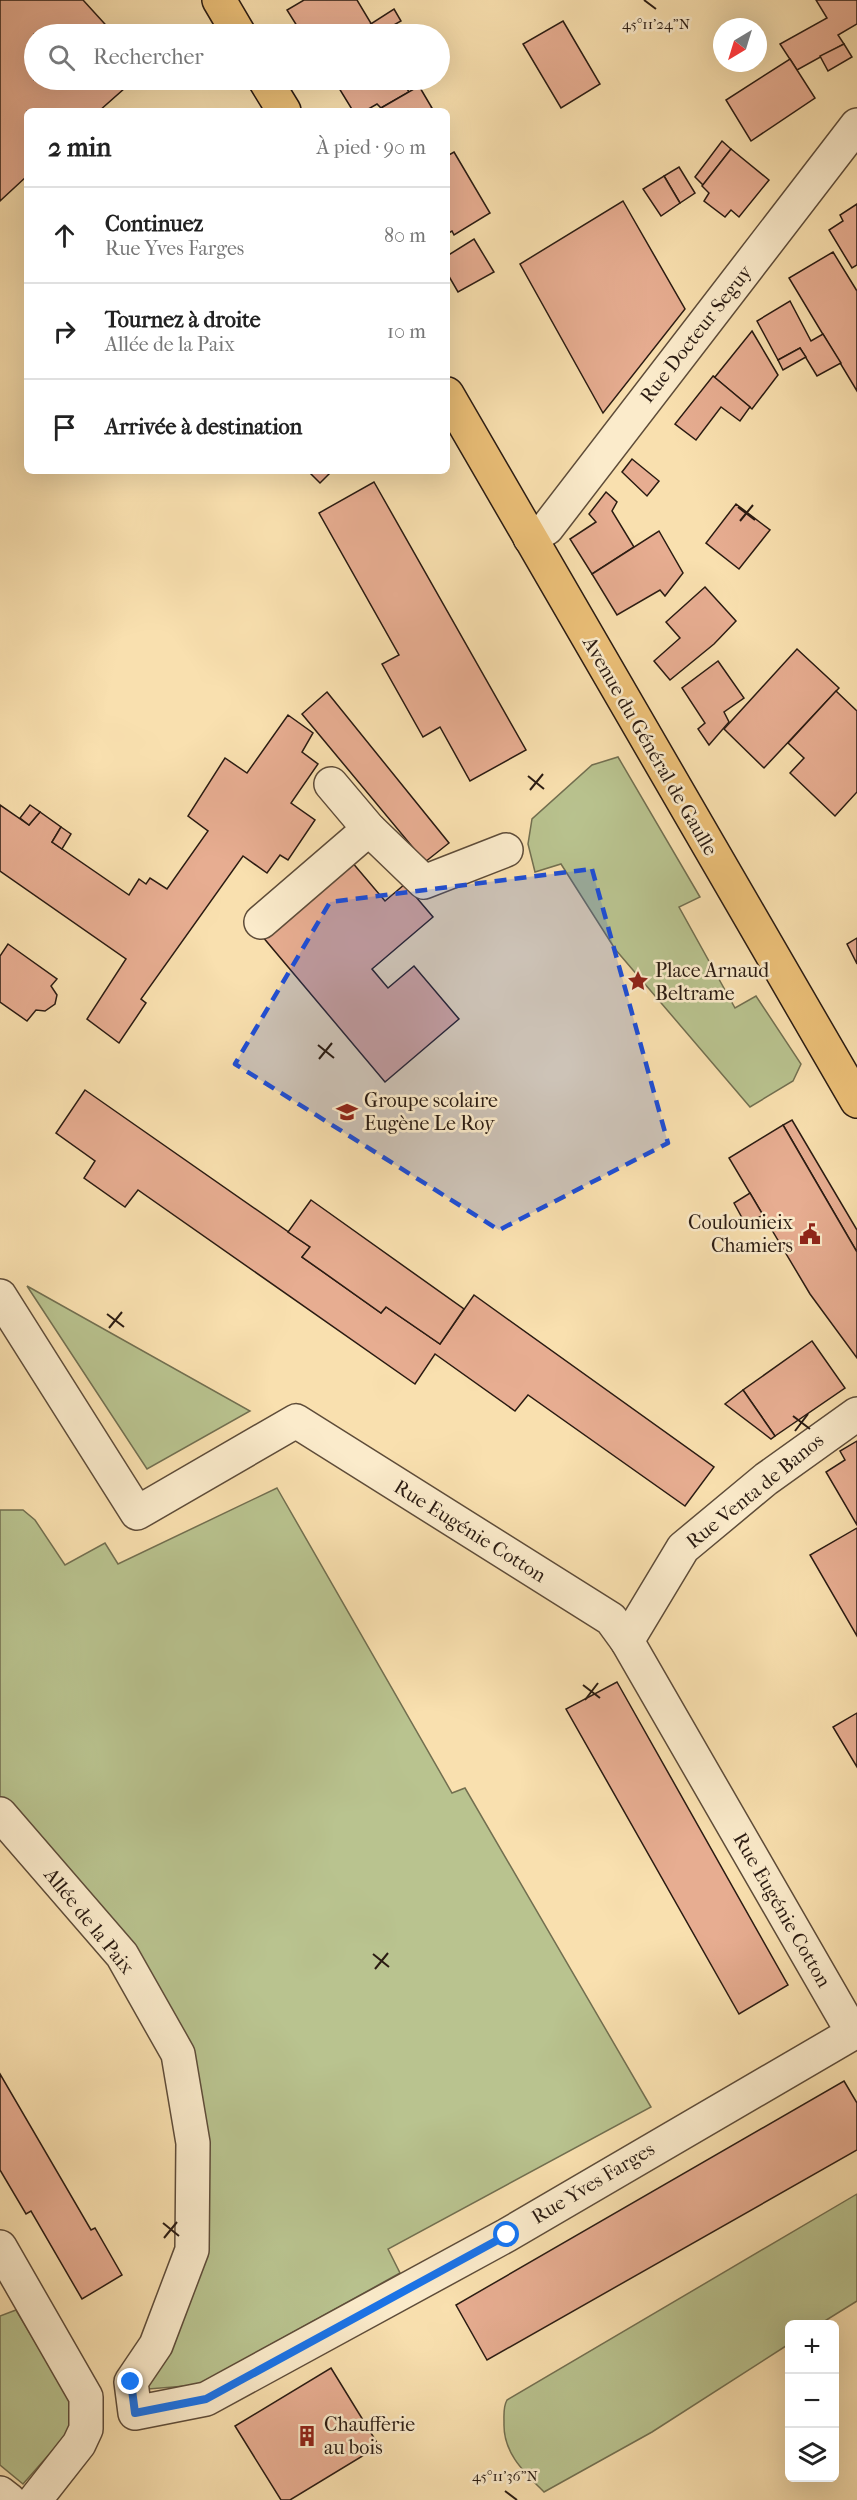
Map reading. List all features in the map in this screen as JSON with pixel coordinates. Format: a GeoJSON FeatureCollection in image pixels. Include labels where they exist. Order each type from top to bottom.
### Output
{"type":"FeatureCollection","features":[{"type":"Feature","properties":{"kind":"main road"},"geometry":{"type":"LineString","coordinates":[[223,1],[234,24]]}},
{"type":"Feature","properties":{"kind":"main road"},"geometry":{"type":"LineString","coordinates":[[271,90],[282,108]]}},
{"type":"Feature","properties":{"kind":"main road","name":"Avenue du Général de Gaulle"},"geometry":{"type":"LineString","coordinates":[[450,399],[856,1097]]}},
{"type":"Feature","properties":{"kind":"street","name":"Rue Docteur Seguy"},"geometry":{"type":"LineString","coordinates":[[530,538],[547,528],[857,125]]}},
{"type":"Feature","properties":{"kind":"street"},"geometry":{"type":"LineString","coordinates":[[331,784],[369,829],[424,882],[506,850]]}},
{"type":"Feature","properties":{"kind":"street"},"geometry":{"type":"LineString","coordinates":[[261,922],[369,829]]}},
{"type":"Feature","properties":{"kind":"street","name":"Rue Eugénie Cotton"},"geometry":{"type":"LineString","coordinates":[[0,1296],[137,1513],[296,1421],[611,1619],[627,1641],[853,2033]]}},
{"type":"Feature","properties":{"kind":"street","name":"Rue Venta de Banos"},"geometry":{"type":"LineString","coordinates":[[627,1641],[683,1548],[766,1479],[857,1414]]}},
{"type":"Feature","properties":{"kind":"street","name":"Allée de la Paix"},"geometry":{"type":"LineString","coordinates":[[0,1814],[122,1955],[178,2054],[193,2143],[192,2250],[156,2345],[131,2382],[135,2413]]}},
{"type":"Feature","properties":{"kind":"street","name":"Rue Yves Farges"},"geometry":{"type":"LineString","coordinates":[[135,2413],[206,2399],[507,2235],[717,2110],[853,2033]]}},
{"type":"Feature","properties":{"kind":"street"},"geometry":{"type":"LineString","coordinates":[[0,2247],[86,2397],[86,2429],[79,2444],[35,2500]]}},
{"type":"Feature","properties":{"kind":"street"},"geometry":{"type":"LineString","coordinates":[[0,2493],[9,2500]]}},
{"type":"Feature","properties":{"kind":"highlighted area"},"geometry":{"type":"Polygon","coordinates":[[[592,869],[668,1143],[499,1230],[235,1064],[330,902],[592,869]]]}},
{"type":"Feature","properties":{"kind":"green space"},"geometry":{"type":"Polygon","coordinates":[[[618,757],[700,897],[679,907],[735,1008],[756,996],[801,1064],[793,1081],[750,1107],[615,949],[561,864],[535,872],[528,844],[532,819],[592,765],[618,757]]]}},
{"type":"Feature","properties":{"kind":"green space"},"geometry":{"type":"Polygon","coordinates":[[[27,1286],[250,1411],[147,1469],[27,1286]]]}},
{"type":"Feature","properties":{"kind":"green space"},"geometry":{"type":"Polygon","coordinates":[[[277,1488],[452,1793],[465,1788],[651,2107],[388,2249],[400,2273],[198,2385],[136,2390],[199,2256],[186,2050],[0,1801],[0,1510],[23,1510],[35,1520],[65,1565],[105,1543],[118,1564],[277,1488]]]}},
{"type":"Feature","properties":{"kind":"green space"},"geometry":{"type":"Polygon","coordinates":[[[857,2194],[857,2301],[826,2320],[785,2320],[785,2347],[652,2432],[544,2492],[522,2469],[507,2444],[504,2411],[507,2400],[857,2194]]]}},
{"type":"Feature","properties":{"kind":"green space"},"geometry":{"type":"Polygon","coordinates":[[[16,2310],[71,2402],[74,2426],[23,2484],[0,2465],[0,2316],[16,2310]]]}},
{"type":"Feature","properties":{"kind":"building"},"geometry":{"type":"Polygon","coordinates":[[[0,0],[83,0],[105,24],[24,24],[24,90],[123,90],[102,108],[24,108],[24,179],[0,201],[0,0]]]}},
{"type":"Feature","properties":{"kind":"building"},"geometry":{"type":"Polygon","coordinates":[[[304,0],[357,0],[371,24],[296,24],[287,10],[304,0]]]}},
{"type":"Feature","properties":{"kind":"building"},"geometry":{"type":"Polygon","coordinates":[[[816,0],[857,0],[857,24],[838,35],[844,44],[797,70],[780,44],[827,18],[816,0]]]}},
{"type":"Feature","properties":{"kind":"building"},"geometry":{"type":"Polygon","coordinates":[[[394,9],[401,21],[396,24],[371,24],[394,9]]]}},
{"type":"Feature","properties":{"kind":"building"},"geometry":{"type":"Polygon","coordinates":[[[563,21],[600,84],[561,108],[523,44],[563,21]]]}},
{"type":"Feature","properties":{"kind":"building"},"geometry":{"type":"Polygon","coordinates":[[[844,44],[852,57],[828,71],[820,56],[844,44]]]}},
{"type":"Feature","properties":{"kind":"building"},"geometry":{"type":"Polygon","coordinates":[[[790,59],[815,98],[751,141],[726,100],[790,59]]]}},
{"type":"Feature","properties":{"kind":"building"},"geometry":{"type":"Polygon","coordinates":[[[340,90],[408,90],[409,92],[381,108],[377,104],[370,108],[351,108],[340,90]]]}},
{"type":"Feature","properties":{"kind":"building"},"geometry":{"type":"Polygon","coordinates":[[[412,90],[421,90],[432,108],[381,108],[412,90]]]}},
{"type":"Feature","properties":{"kind":"building"},"geometry":{"type":"Polygon","coordinates":[[[722,141],[731,149],[703,185],[695,177],[722,141]]]}},
{"type":"Feature","properties":{"kind":"building"},"geometry":{"type":"Polygon","coordinates":[[[731,149],[769,180],[739,217],[731,210],[725,217],[704,201],[709,193],[702,186],[731,149]]]}},
{"type":"Feature","properties":{"kind":"building"},"geometry":{"type":"Polygon","coordinates":[[[454,152],[490,213],[454,235],[452,231],[450,232],[450,154],[454,152]]]}},
{"type":"Feature","properties":{"kind":"building"},"geometry":{"type":"Polygon","coordinates":[[[679,167],[695,193],[680,203],[664,176],[679,167]]]}},
{"type":"Feature","properties":{"kind":"building"},"geometry":{"type":"Polygon","coordinates":[[[664,176],[680,203],[661,216],[643,189],[664,176]]]}},
{"type":"Feature","properties":{"kind":"building"},"geometry":{"type":"Polygon","coordinates":[[[623,201],[685,309],[603,413],[520,264],[623,201]]]}},
{"type":"Feature","properties":{"kind":"building"},"geometry":{"type":"Polygon","coordinates":[[[857,204],[857,265],[852,268],[829,230],[843,221],[840,215],[857,204]]]}},
{"type":"Feature","properties":{"kind":"building"},"geometry":{"type":"Polygon","coordinates":[[[474,239],[494,272],[458,292],[450,278],[450,254],[474,239]]]}},
{"type":"Feature","properties":{"kind":"building"},"geometry":{"type":"Polygon","coordinates":[[[833,252],[857,291],[857,391],[789,278],[833,252]]]}},
{"type":"Feature","properties":{"kind":"building"},"geometry":{"type":"Polygon","coordinates":[[[790,301],[811,341],[823,334],[841,363],[817,376],[800,348],[778,360],[757,321],[790,301]]]}},
{"type":"Feature","properties":{"kind":"building"},"geometry":{"type":"Polygon","coordinates":[[[752,331],[778,375],[752,409],[713,376],[715,377],[752,331]]]}},
{"type":"Feature","properties":{"kind":"building"},"geometry":{"type":"Polygon","coordinates":[[[800,348],[806,357],[783,370],[778,360],[800,348]]]}},
{"type":"Feature","properties":{"kind":"building"},"geometry":{"type":"Polygon","coordinates":[[[713,376],[750,407],[740,421],[721,407],[696,440],[675,424],[713,376]]]}},
{"type":"Feature","properties":{"kind":"building"},"geometry":{"type":"Polygon","coordinates":[[[632,459],[659,481],[647,496],[622,472],[632,459]]]}},
{"type":"Feature","properties":{"kind":"building"},"geometry":{"type":"Polygon","coordinates":[[[311,474],[329,474],[320,483],[311,474]]]}},
{"type":"Feature","properties":{"kind":"building"},"geometry":{"type":"Polygon","coordinates":[[[374,482],[526,750],[470,781],[440,727],[423,737],[382,664],[399,655],[319,513],[374,482]]]}},
{"type":"Feature","properties":{"kind":"building"},"geometry":{"type":"Polygon","coordinates":[[[606,492],[617,502],[612,511],[634,547],[592,574],[570,539],[596,522],[589,514],[606,492]]]}},
{"type":"Feature","properties":{"kind":"building"},"geometry":{"type":"Polygon","coordinates":[[[736,504],[770,530],[739,569],[706,543],[736,504]]]}},
{"type":"Feature","properties":{"kind":"building"},"geometry":{"type":"Polygon","coordinates":[[[659,531],[683,573],[665,596],[660,590],[617,615],[592,574],[659,531]]]}},
{"type":"Feature","properties":{"kind":"building"},"geometry":{"type":"Polygon","coordinates":[[[705,587],[736,621],[714,644],[670,680],[654,661],[680,638],[666,622],[705,587]]]}},
{"type":"Feature","properties":{"kind":"building"},"geometry":{"type":"Polygon","coordinates":[[[797,649],[839,688],[764,768],[724,729],[797,649]]]}},
{"type":"Feature","properties":{"kind":"building"},"geometry":{"type":"Polygon","coordinates":[[[718,661],[744,698],[724,712],[729,722],[709,745],[698,729],[705,723],[682,688],[718,661]]]}},
{"type":"Feature","properties":{"kind":"building"},"geometry":{"type":"Polygon","coordinates":[[[836,691],[857,711],[857,792],[835,816],[790,773],[804,758],[788,743],[836,691]]]}},
{"type":"Feature","properties":{"kind":"building"},"geometry":{"type":"Polygon","coordinates":[[[327,692],[449,843],[425,862],[302,714],[327,692]]]}},
{"type":"Feature","properties":{"kind":"building"},"geometry":{"type":"Polygon","coordinates":[[[288,715],[313,733],[302,752],[318,764],[291,803],[315,820],[288,860],[280,855],[267,873],[243,856],[141,999],[146,1003],[119,1043],[87,1019],[126,959],[0,871],[0,805],[29,825],[40,812],[61,827],[52,842],[129,895],[139,879],[146,884],[150,878],[167,889],[208,831],[188,816],[225,758],[247,773],[288,715]]]}},
{"type":"Feature","properties":{"kind":"building"},"geometry":{"type":"Polygon","coordinates":[[[30,805],[40,812],[29,825],[20,818],[30,805]]]}},
{"type":"Feature","properties":{"kind":"building"},"geometry":{"type":"Polygon","coordinates":[[[61,827],[71,834],[62,849],[52,842],[61,827]]]}},
{"type":"Feature","properties":{"kind":"building"},"geometry":{"type":"Polygon","coordinates":[[[351,861],[385,901],[405,884],[433,917],[372,969],[388,988],[414,966],[459,1019],[385,1082],[262,936],[351,861]]]}},
{"type":"Feature","properties":{"kind":"building"},"geometry":{"type":"Polygon","coordinates":[[[857,938],[857,964],[847,944],[857,938]]]}},
{"type":"Feature","properties":{"kind":"building"},"geometry":{"type":"Polygon","coordinates":[[[8,944],[57,979],[51,986],[57,995],[55,1004],[45,1011],[36,1010],[27,1021],[0,1002],[0,956],[8,944]]]}},
{"type":"Feature","properties":{"kind":"building"},"geometry":{"type":"Polygon","coordinates":[[[85,1090],[310,1247],[302,1257],[381,1313],[386,1307],[440,1344],[474,1295],[714,1467],[685,1506],[528,1395],[515,1411],[435,1354],[415,1384],[138,1190],[125,1207],[84,1178],[95,1161],[56,1133],[85,1090]]]}},
{"type":"Feature","properties":{"kind":"building"},"geometry":{"type":"Polygon","coordinates":[[[792,1120],[857,1230],[857,1252],[783,1125],[792,1120]]]}},
{"type":"Feature","properties":{"kind":"building","name":"Coulounieix Chamiers"},"geometry":{"type":"Polygon","coordinates":[[[783,1125],[857,1252],[857,1358],[810,1294],[729,1158],[783,1125]]]}},
{"type":"Feature","properties":{"kind":"building"},"geometry":{"type":"Polygon","coordinates":[[[750,1193],[763,1215],[746,1225],[734,1203],[750,1193]]]}},
{"type":"Feature","properties":{"kind":"building"},"geometry":{"type":"Polygon","coordinates":[[[311,1200],[464,1309],[440,1344],[386,1307],[381,1313],[302,1257],[310,1247],[288,1232],[311,1200]]]}},
{"type":"Feature","properties":{"kind":"building"},"geometry":{"type":"Polygon","coordinates":[[[812,1341],[845,1388],[775,1436],[743,1390],[812,1341]]]}},
{"type":"Feature","properties":{"kind":"building"},"geometry":{"type":"Polygon","coordinates":[[[743,1390],[775,1436],[771,1439],[725,1404],[743,1390]]]}},
{"type":"Feature","properties":{"kind":"building"},"geometry":{"type":"Polygon","coordinates":[[[857,1441],[857,1525],[826,1472],[845,1460],[840,1451],[857,1441]]]}},
{"type":"Feature","properties":{"kind":"building"},"geometry":{"type":"Polygon","coordinates":[[[857,1528],[857,1636],[810,1555],[857,1528]]]}},
{"type":"Feature","properties":{"kind":"building"},"geometry":{"type":"Polygon","coordinates":[[[617,1682],[788,1985],[739,2014],[566,1709],[617,1682]]]}},
{"type":"Feature","properties":{"kind":"building"},"geometry":{"type":"Polygon","coordinates":[[[857,1713],[857,1767],[833,1727],[857,1713]]]}},
{"type":"Feature","properties":{"kind":"building"},"geometry":{"type":"Polygon","coordinates":[[[0,2074],[91,2230],[95,2228],[122,2275],[82,2299],[31,2211],[26,2214],[0,2170],[0,2074]]]}},
{"type":"Feature","properties":{"kind":"building"},"geometry":{"type":"Polygon","coordinates":[[[844,2081],[857,2103],[857,2150],[487,2360],[456,2305],[844,2081]]]}},
{"type":"Feature","properties":{"kind":"building","name":"Chaufferie au bois"},"geometry":{"type":"Polygon","coordinates":[[[331,2368],[379,2446],[290,2500],[281,2500],[235,2426],[331,2368]]]}},
{"type":"Feature","properties":{"kind":"place","name":"Place Arnaud Beltrame"},"geometry":{"type":"Point","coordinates":[638,981]}},
{"type":"Feature","properties":{"kind":"place","name":"Groupe scolaire Eugène Le Roy"},"geometry":{"type":"Point","coordinates":[347,1112]}},
{"type":"Feature","properties":{"kind":"place","name":"Coulounieix Chamiers"},"geometry":{"type":"Point","coordinates":[810,1234]}},
{"type":"Feature","properties":{"kind":"place","name":"Chaufferie au bois"},"geometry":{"type":"Point","coordinates":[307,2436]}},
{"type":"Feature","properties":{"kind":"route"},"geometry":{"type":"LineString","coordinates":[[131,2382],[135,2413],[206,2399],[507,2235]]}}]}
